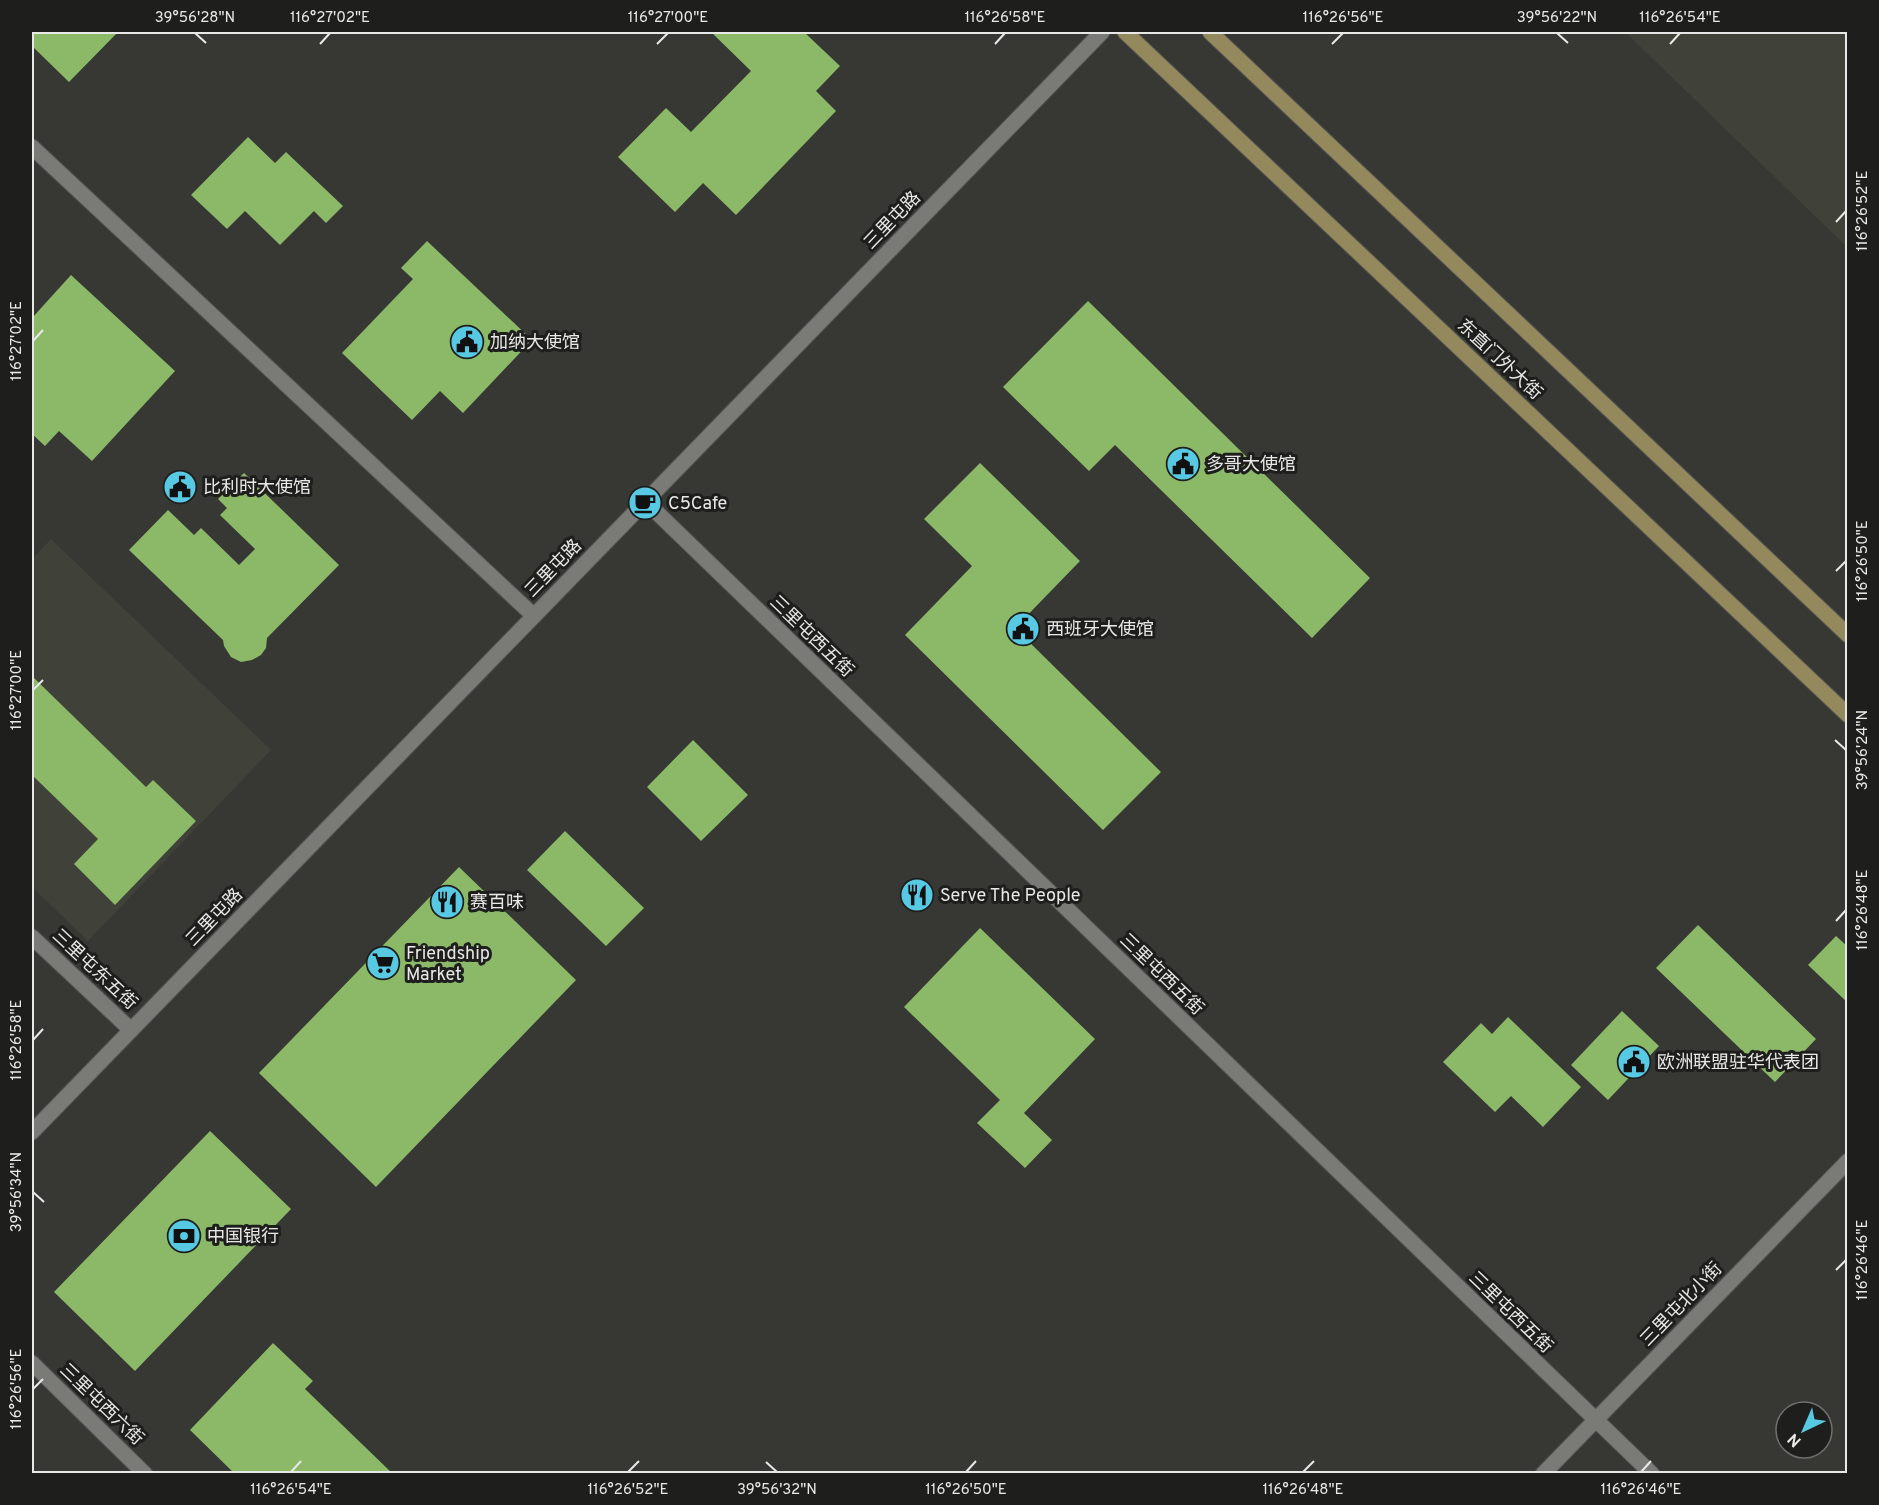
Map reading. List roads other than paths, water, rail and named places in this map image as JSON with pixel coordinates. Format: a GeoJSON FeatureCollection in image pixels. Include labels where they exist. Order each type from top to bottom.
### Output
{"type":"FeatureCollection","features":[{"type":"Feature","properties":{"kind":"main road","name":"东直门外大街"},"geometry":{"type":"LineString","coordinates":[[1125,32],[1848,715]]}},
{"type":"Feature","properties":{"kind":"main road"},"geometry":{"type":"LineString","coordinates":[[1210,32],[1848,635]]}},
{"type":"Feature","properties":{"kind":"street","name":"三里屯路"},"geometry":{"type":"LineString","coordinates":[[32,1132],[1102,32]]}},
{"type":"Feature","properties":{"kind":"street"},"geometry":{"type":"LineString","coordinates":[[32,147],[534,616]]}},
{"type":"Feature","properties":{"kind":"street","name":"三里屯西五街"},"geometry":{"type":"LineString","coordinates":[[645,501],[1652,1473]]}},
{"type":"Feature","properties":{"kind":"street","name":"三里屯东五街"},"geometry":{"type":"LineString","coordinates":[[32,937],[131,1030]]}},
{"type":"Feature","properties":{"kind":"street","name":"三里屯北小街"},"geometry":{"type":"LineString","coordinates":[[1543,1473],[1848,1161]]}},
{"type":"Feature","properties":{"kind":"street","name":"三里屯西六街"},"geometry":{"type":"LineString","coordinates":[[32,1363],[145,1473]]}},
{"type":"Feature","properties":{"kind":"place","name":"加纳大使馆"},"geometry":{"type":"Point","coordinates":[467,342]}},
{"type":"Feature","properties":{"kind":"place","name":"多哥大使馆"},"geometry":{"type":"Point","coordinates":[1183,464]}},
{"type":"Feature","properties":{"kind":"place","name":"比利时大使馆"},"geometry":{"type":"Point","coordinates":[180,487]}},
{"type":"Feature","properties":{"kind":"place","name":"C5Cafe"},"geometry":{"type":"Point","coordinates":[645,503]}},
{"type":"Feature","properties":{"kind":"place","name":"西班牙大使馆"},"geometry":{"type":"Point","coordinates":[1023,629]}},
{"type":"Feature","properties":{"kind":"place","name":"Serve The People"},"geometry":{"type":"Point","coordinates":[917,895]}},
{"type":"Feature","properties":{"kind":"place","name":"赛百味"},"geometry":{"type":"Point","coordinates":[447,902]}},
{"type":"Feature","properties":{"kind":"place","name":"Friendship Market"},"geometry":{"type":"Point","coordinates":[383,963]}},
{"type":"Feature","properties":{"kind":"place","name":"欧洲联盟驻华代表团"},"geometry":{"type":"Point","coordinates":[1634,1062]}},
{"type":"Feature","properties":{"kind":"place","name":"中国银行"},"geometry":{"type":"Point","coordinates":[184,1236]}}]}
